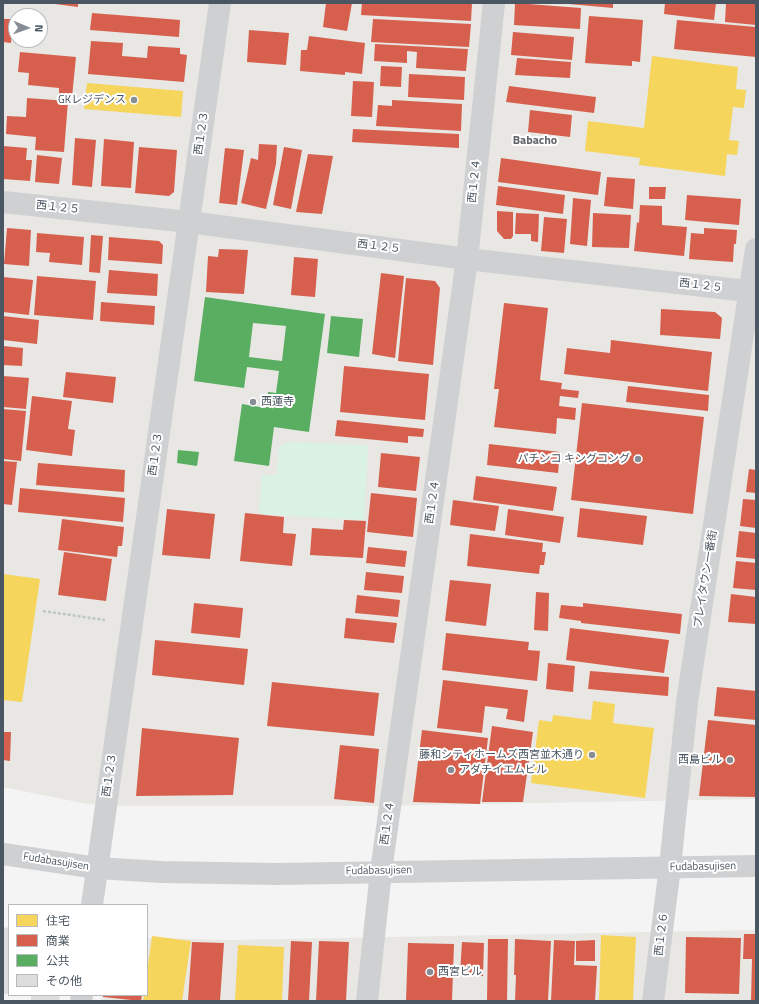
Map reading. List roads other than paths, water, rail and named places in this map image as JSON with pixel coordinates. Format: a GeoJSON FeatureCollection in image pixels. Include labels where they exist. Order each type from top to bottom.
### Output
{"type":"FeatureCollection","features":[{"type":"Feature","properties":{"kind":"street","name":"西１２３"},"geometry":{"type":"LineString","coordinates":[[92,904],[220,3]]}},
{"type":"Feature","properties":{"kind":"street","name":"西１２４"},"geometry":{"type":"LineString","coordinates":[[367,1001],[381,871],[467,259],[494,3]]}},
{"type":"Feature","properties":{"kind":"street","name":"西１２５"},"geometry":{"type":"LineString","coordinates":[[3,202],[189,222],[467,259],[753,292]]}},
{"type":"Feature","properties":{"kind":"street"},"geometry":{"type":"LineString","coordinates":[[753,292],[756,249]]}},
{"type":"Feature","properties":{"kind":"street","name":"プレイタウン一番街"},"geometry":{"type":"LineString","coordinates":[[670,867],[687,702],[753,292]]}},
{"type":"Feature","properties":{"kind":"street","name":"Fudabasujisen"},"geometry":{"type":"LineString","coordinates":[[3,854],[97,868],[162,872],[270,874],[756,866]]}},
{"type":"Feature","properties":{"kind":"street","name":"西１２６"},"geometry":{"type":"LineString","coordinates":[[653,1001],[670,867]]}},
{"type":"Feature","properties":{"kind":"place","name":"GKレジデンス"},"geometry":{"type":"Point","coordinates":[134,100]}},
{"type":"Feature","properties":{"kind":"place","name":"西蓮寺"},"geometry":{"type":"Point","coordinates":[253,402]}},
{"type":"Feature","properties":{"kind":"place","name":"パチンコ キングコング"},"geometry":{"type":"Point","coordinates":[638,459]}},
{"type":"Feature","properties":{"kind":"place","name":"藤和シティホームズ西宮並木通り"},"geometry":{"type":"Point","coordinates":[592,755]}},
{"type":"Feature","properties":{"kind":"place","name":"西島ビル"},"geometry":{"type":"Point","coordinates":[730,760]}},
{"type":"Feature","properties":{"kind":"place","name":"アダチイエムビル"},"geometry":{"type":"Point","coordinates":[451,770]}},
{"type":"Feature","properties":{"kind":"place","name":"西宮ビル"},"geometry":{"type":"Point","coordinates":[430,972]}},
{"type":"Feature","properties":{"kind":"district","name":"Babacho"},"geometry":{"type":"Point","coordinates":[535,141]}}]}
